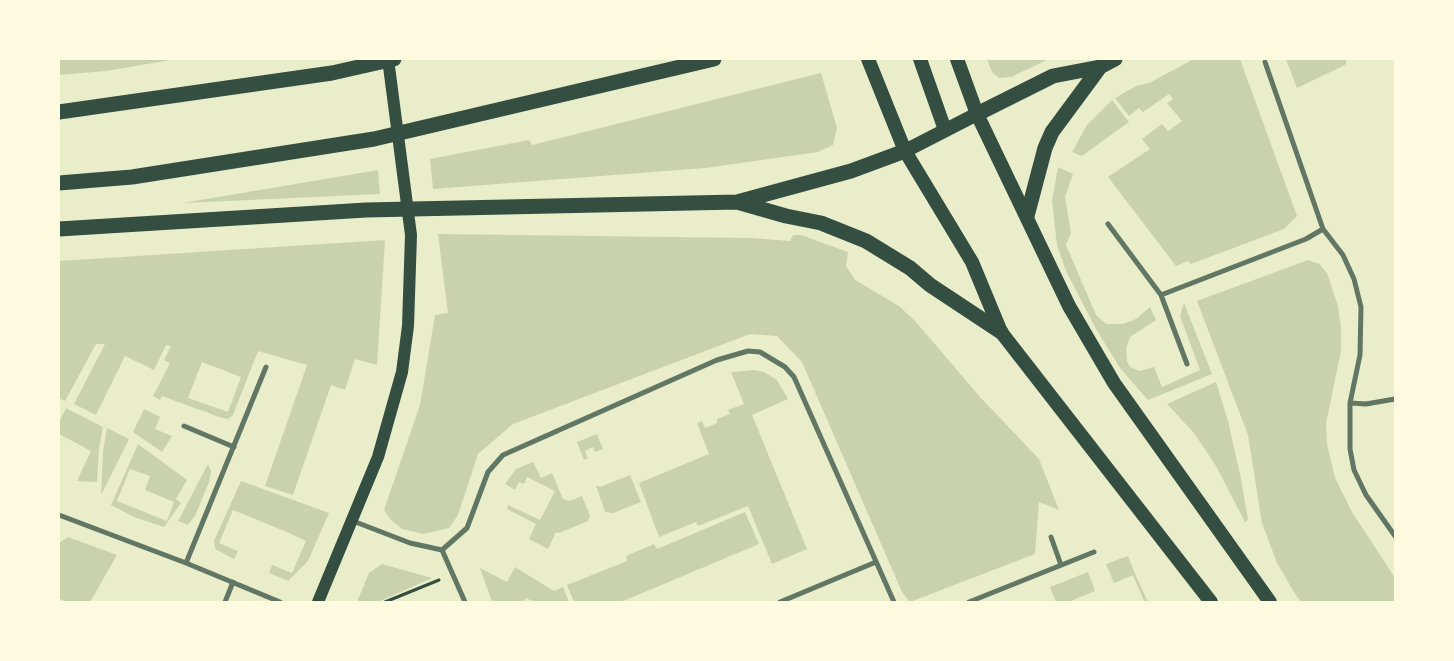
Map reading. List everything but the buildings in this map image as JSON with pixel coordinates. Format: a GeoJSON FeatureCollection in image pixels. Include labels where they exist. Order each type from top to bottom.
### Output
{"type":"FeatureCollection","features":[{"type":"Feature","properties":{"kind":"highway"},"geometry":{"type":"LineString","coordinates":[[59,112],[332,73],[394,59]]}},
{"type":"Feature","properties":{"kind":"highway"},"geometry":{"type":"LineString","coordinates":[[59,184],[132,177],[374,139],[714,59]]}},
{"type":"Feature","properties":{"kind":"highway"},"geometry":{"type":"LineString","coordinates":[[868,59],[904,151],[972,262],[1001,332],[1211,602]]}},
{"type":"Feature","properties":{"kind":"highway"},"geometry":{"type":"LineString","coordinates":[[920,59],[945,130]]}},
{"type":"Feature","properties":{"kind":"highway"},"geometry":{"type":"LineString","coordinates":[[957,59],[977,114],[1069,306],[1114,383],[1270,602]]}},
{"type":"Feature","properties":{"kind":"highway"},"geometry":{"type":"LineString","coordinates":[[59,229],[366,210],[737,202],[851,171],[904,151],[1053,76],[1100,67],[1115,59]]}},
{"type":"Feature","properties":{"kind":"highway"},"geometry":{"type":"LineString","coordinates":[[1027,216],[1045,148],[1052,132],[1100,67]]}},
{"type":"Feature","properties":{"kind":"highway"},"geometry":{"type":"LineString","coordinates":[[737,202],[786,216],[821,223],[866,241],[910,268],[930,285],[1001,332]]}},
{"type":"Feature","properties":{"kind":"main road"},"geometry":{"type":"LineString","coordinates":[[318,602],[378,457],[402,372],[411,281],[412,235],[388,59]]}},
{"type":"Feature","properties":{"kind":"street"},"geometry":{"type":"LineString","coordinates":[[1265,62],[1324,229],[1343,255],[1354,279],[1361,307],[1360,354],[1350,403],[1349,440],[1354,470],[1366,495],[1395,536]]}},
{"type":"Feature","properties":{"kind":"street"},"geometry":{"type":"LineString","coordinates":[[1108,224],[1161,295],[1187,364]]}},
{"type":"Feature","properties":{"kind":"street"},"geometry":{"type":"LineString","coordinates":[[1161,295],[1306,239],[1324,229]]}},
{"type":"Feature","properties":{"kind":"street"},"geometry":{"type":"LineString","coordinates":[[442,550],[467,528],[488,472],[503,455],[710,363],[748,351],[760,352],[775,360],[794,377],[894,602]]}},
{"type":"Feature","properties":{"kind":"street"},"geometry":{"type":"LineString","coordinates":[[186,563],[266,367]]}},
{"type":"Feature","properties":{"kind":"street"},"geometry":{"type":"LineString","coordinates":[[1350,403],[1366,404],[1395,399]]}},
{"type":"Feature","properties":{"kind":"street"},"geometry":{"type":"LineString","coordinates":[[184,426],[234,447]]}},
{"type":"Feature","properties":{"kind":"street"},"geometry":{"type":"LineString","coordinates":[[59,514],[280,602]]}},
{"type":"Feature","properties":{"kind":"street"},"geometry":{"type":"LineString","coordinates":[[353,521],[410,543],[442,550]]}},
{"type":"Feature","properties":{"kind":"street"},"geometry":{"type":"LineString","coordinates":[[1051,537],[1061,565]]}},
{"type":"Feature","properties":{"kind":"street"},"geometry":{"type":"LineString","coordinates":[[442,550],[465,602]]}},
{"type":"Feature","properties":{"kind":"street"},"geometry":{"type":"LineString","coordinates":[[969,602],[1094,552]]}},
{"type":"Feature","properties":{"kind":"street"},"geometry":{"type":"LineString","coordinates":[[780,602],[876,562]]}},
{"type":"Feature","properties":{"kind":"street"},"geometry":{"type":"LineString","coordinates":[[225,602],[233,582]]}},
{"type":"Feature","properties":{"kind":"path"},"geometry":{"type":"LineString","coordinates":[[386,602],[439,580]]}},
{"type":"Feature","properties":{"kind":"green space"},"geometry":{"type":"Polygon","coordinates":[[[59,59],[177,59],[106,71],[59,75],[59,59]]]}},
{"type":"Feature","properties":{"kind":"green space"},"geometry":{"type":"Polygon","coordinates":[[[987,59],[1049,59],[1011,77],[999,78],[992,72],[987,59]]]}},
{"type":"Feature","properties":{"kind":"green space"},"geometry":{"type":"Polygon","coordinates":[[[1194,59],[1240,59],[1297,216],[1284,229],[1191,264],[1188,261],[1176,266],[1108,177],[1150,149],[1142,139],[1162,124],[1168,131],[1182,121],[1167,103],[1173,99],[1169,94],[1143,112],[1139,108],[1129,116],[1115,98],[1136,86],[1149,83],[1194,59]]]}},
{"type":"Feature","properties":{"kind":"green space"},"geometry":{"type":"Polygon","coordinates":[[[1286,59],[1347,59],[1345,65],[1297,88],[1286,59]]]}},
{"type":"Feature","properties":{"kind":"green space"},"geometry":{"type":"Polygon","coordinates":[[[821,73],[837,128],[833,145],[818,152],[705,168],[433,189],[430,159],[529,140],[532,145],[821,73]]]}},
{"type":"Feature","properties":{"kind":"green space"},"geometry":{"type":"Polygon","coordinates":[[[1112,100],[1129,122],[1082,156],[1072,152],[1087,125],[1112,100]]]}},
{"type":"Feature","properties":{"kind":"green space"},"geometry":{"type":"Polygon","coordinates":[[[1058,167],[1073,174],[1065,197],[1071,233],[1066,245],[1096,315],[1106,324],[1123,324],[1136,319],[1150,307],[1156,320],[1130,337],[1126,349],[1127,361],[1130,367],[1140,371],[1154,367],[1162,387],[1200,370],[1180,316],[1184,303],[1212,374],[1148,400],[1120,368],[1096,329],[1066,271],[1057,245],[1052,201],[1058,167]]]}},
{"type":"Feature","properties":{"kind":"green space"},"geometry":{"type":"Polygon","coordinates":[[[378,170],[380,194],[183,203],[378,170]]]}},
{"type":"Feature","properties":{"kind":"green space"},"geometry":{"type":"Polygon","coordinates":[[[438,234],[752,238],[790,241],[793,235],[801,235],[848,252],[846,266],[855,280],[899,306],[916,322],[980,397],[1039,459],[1059,510],[1039,502],[1035,554],[910,602],[902,592],[802,362],[777,336],[750,334],[513,424],[478,454],[458,515],[449,528],[423,534],[402,529],[391,520],[384,510],[420,405],[435,315],[448,313],[438,234]]]}},
{"type":"Feature","properties":{"kind":"green space"},"geometry":{"type":"Polygon","coordinates":[[[385,240],[377,365],[355,359],[345,390],[331,385],[293,495],[265,486],[307,365],[258,351],[233,415],[228,419],[162,396],[160,400],[153,396],[170,363],[164,360],[171,346],[166,345],[154,370],[125,356],[96,415],[74,404],[105,344],[96,344],[65,401],[59,398],[59,261],[385,240]],[[202,362],[188,398],[228,412],[241,377],[202,362]]]}},
{"type":"Feature","properties":{"kind":"green space"},"geometry":{"type":"Polygon","coordinates":[[[1308,260],[1319,264],[1327,273],[1338,306],[1341,328],[1341,351],[1326,423],[1327,444],[1335,478],[1352,512],[1395,578],[1395,602],[1301,602],[1294,592],[1277,563],[1262,523],[1248,435],[1197,301],[1308,260]]]}},
{"type":"Feature","properties":{"kind":"green space"},"geometry":{"type":"Polygon","coordinates":[[[754,370],[764,372],[777,380],[788,399],[752,415],[807,549],[772,564],[748,506],[698,526],[696,522],[659,537],[639,483],[709,454],[697,423],[702,421],[705,428],[717,423],[717,419],[730,414],[728,410],[744,404],[731,372],[754,370]]]}},
{"type":"Feature","properties":{"kind":"green space"},"geometry":{"type":"Polygon","coordinates":[[[1216,382],[1228,421],[1241,479],[1248,520],[1245,522],[1216,466],[1194,433],[1167,404],[1216,382]]]}},
{"type":"Feature","properties":{"kind":"green space"},"geometry":{"type":"Polygon","coordinates":[[[66,408],[103,427],[99,449],[97,482],[77,481],[91,451],[59,434],[59,422],[66,408]]]}},
{"type":"Feature","properties":{"kind":"green space"},"geometry":{"type":"Polygon","coordinates":[[[144,409],[160,417],[155,429],[172,436],[162,452],[133,432],[144,409]]]}},
{"type":"Feature","properties":{"kind":"green space"},"geometry":{"type":"Polygon","coordinates":[[[107,428],[129,439],[101,495],[103,451],[107,428]]]}},
{"type":"Feature","properties":{"kind":"green space"},"geometry":{"type":"Polygon","coordinates":[[[597,434],[603,449],[595,452],[593,447],[585,451],[588,458],[584,460],[577,442],[597,434]]]}},
{"type":"Feature","properties":{"kind":"green space"},"geometry":{"type":"Polygon","coordinates":[[[138,444],[187,480],[176,499],[181,503],[164,527],[134,517],[111,505],[138,444]],[[130,469],[117,501],[167,521],[174,502],[145,490],[150,476],[130,469]]]}},
{"type":"Feature","properties":{"kind":"green space"},"geometry":{"type":"Polygon","coordinates":[[[533,462],[541,478],[552,473],[563,499],[569,501],[582,496],[590,516],[588,521],[559,533],[556,532],[548,549],[529,539],[536,524],[507,509],[508,505],[540,520],[555,491],[527,477],[524,484],[519,482],[515,490],[505,484],[516,469],[533,462]]]}},
{"type":"Feature","properties":{"kind":"green space"},"geometry":{"type":"Polygon","coordinates":[[[208,464],[211,471],[209,482],[195,516],[188,525],[178,521],[208,464]]]}},
{"type":"Feature","properties":{"kind":"green space"},"geometry":{"type":"Polygon","coordinates":[[[630,475],[641,502],[613,513],[605,512],[596,485],[600,487],[630,475]]]}},
{"type":"Feature","properties":{"kind":"green space"},"geometry":{"type":"Polygon","coordinates":[[[241,481],[329,513],[308,561],[288,581],[269,573],[272,565],[292,573],[306,541],[287,532],[233,510],[219,543],[238,551],[234,559],[215,549],[214,541],[241,481]]]}},
{"type":"Feature","properties":{"kind":"green space"},"geometry":{"type":"Polygon","coordinates":[[[745,512],[759,544],[621,602],[574,602],[567,585],[627,561],[626,556],[654,544],[657,549],[745,512]]]}},
{"type":"Feature","properties":{"kind":"green space"},"geometry":{"type":"Polygon","coordinates":[[[68,537],[117,555],[90,602],[66,602],[59,598],[59,543],[68,537]]]}},
{"type":"Feature","properties":{"kind":"green space"},"geometry":{"type":"Polygon","coordinates":[[[1128,556],[1148,602],[1142,602],[1144,601],[1133,575],[1114,583],[1106,564],[1128,556]]]}},
{"type":"Feature","properties":{"kind":"green space"},"geometry":{"type":"Polygon","coordinates":[[[382,564],[432,578],[378,602],[357,602],[369,573],[382,564]]]}},
{"type":"Feature","properties":{"kind":"green space"},"geometry":{"type":"Polygon","coordinates":[[[515,567],[554,591],[563,587],[569,602],[534,602],[526,598],[523,602],[492,602],[480,568],[507,582],[515,567]]]}},
{"type":"Feature","properties":{"kind":"green space"},"geometry":{"type":"Polygon","coordinates":[[[1088,572],[1095,591],[1068,602],[1056,602],[1050,587],[1088,572]]]}}]}
